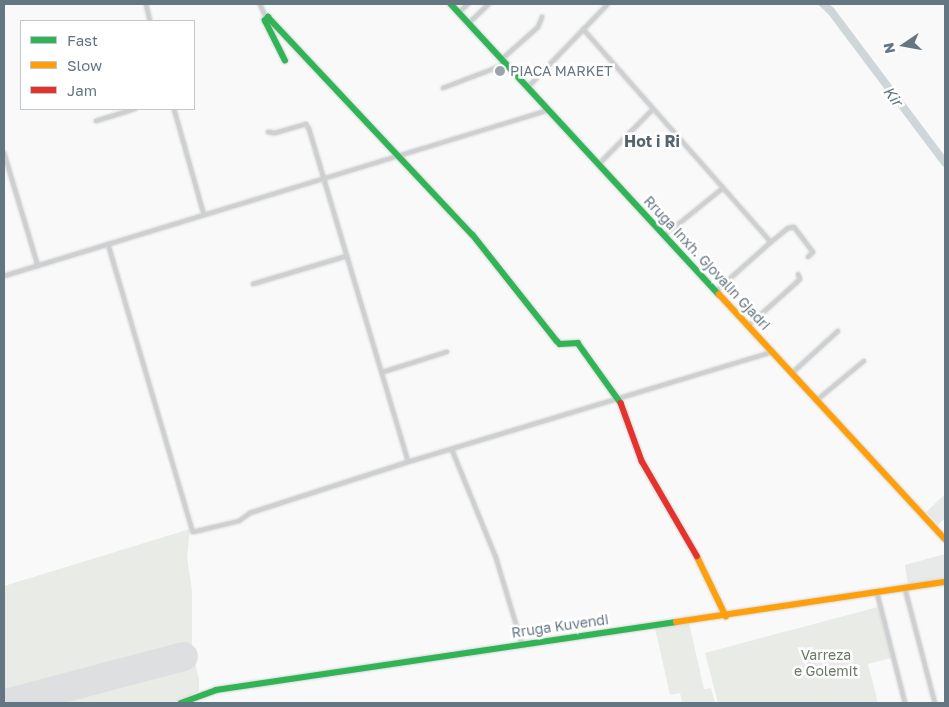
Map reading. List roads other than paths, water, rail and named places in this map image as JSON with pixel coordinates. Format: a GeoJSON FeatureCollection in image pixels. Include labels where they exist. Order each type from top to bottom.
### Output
{"type":"FeatureCollection","features":[{"type":"Feature","properties":{"kind":"street"},"geometry":{"type":"LineString","coordinates":[[146,4],[150,20]]}},
{"type":"Feature","properties":{"kind":"street"},"geometry":{"type":"LineString","coordinates":[[260,4],[285,61]]}},
{"type":"Feature","properties":{"kind":"street","name":"Rruga Inxh. Gjovalin Gjadri"},"geometry":{"type":"LineString","coordinates":[[451,4],[945,539]]}},
{"type":"Feature","properties":{"kind":"street"},"geometry":{"type":"LineString","coordinates":[[458,12],[468,4]]}},
{"type":"Feature","properties":{"kind":"street"},"geometry":{"type":"LineString","coordinates":[[469,23],[489,4]]}},
{"type":"Feature","properties":{"kind":"street"},"geometry":{"type":"LineString","coordinates":[[528,87],[608,4]]}},
{"type":"Feature","properties":{"kind":"street"},"geometry":{"type":"LineString","coordinates":[[443,88],[504,62],[538,28],[542,17]]}},
{"type":"Feature","properties":{"kind":"street"},"geometry":{"type":"LineString","coordinates":[[266,18],[271,19],[398,157],[473,235],[557,342],[560,344],[578,343],[619,399],[642,461],[692,545],[726,616]]}},
{"type":"Feature","properties":{"kind":"street"},"geometry":{"type":"LineString","coordinates":[[583,30],[771,242]]}},
{"type":"Feature","properties":{"kind":"street"},"geometry":{"type":"LineString","coordinates":[[96,121],[132,110]]}},
{"type":"Feature","properties":{"kind":"street"},"geometry":{"type":"LineString","coordinates":[[174,110],[204,215]]}},
{"type":"Feature","properties":{"kind":"street"},"geometry":{"type":"LineString","coordinates":[[4,276],[549,110]]}},
{"type":"Feature","properties":{"kind":"street"},"geometry":{"type":"LineString","coordinates":[[599,164],[653,110]]}},
{"type":"Feature","properties":{"kind":"street"},"geometry":{"type":"LineString","coordinates":[[268,132],[275,133],[306,124],[383,372],[408,462]]}},
{"type":"Feature","properties":{"kind":"street"},"geometry":{"type":"LineString","coordinates":[[4,153],[38,266]]}},
{"type":"Feature","properties":{"kind":"street"},"geometry":{"type":"LineString","coordinates":[[665,235],[723,188]]}},
{"type":"Feature","properties":{"kind":"street"},"geometry":{"type":"LineString","coordinates":[[716,291],[788,228],[794,227],[813,252],[808,257]]}},
{"type":"Feature","properties":{"kind":"street"},"geometry":{"type":"LineString","coordinates":[[108,244],[193,532],[239,521],[250,513],[408,462],[773,352]]}},
{"type":"Feature","properties":{"kind":"street"},"geometry":{"type":"LineString","coordinates":[[254,284],[347,256]]}},
{"type":"Feature","properties":{"kind":"street"},"geometry":{"type":"LineString","coordinates":[[748,326],[800,279],[798,274]]}},
{"type":"Feature","properties":{"kind":"street"},"geometry":{"type":"LineString","coordinates":[[792,373],[838,331]]}},
{"type":"Feature","properties":{"kind":"street"},"geometry":{"type":"LineString","coordinates":[[383,372],[447,352]]}},
{"type":"Feature","properties":{"kind":"street"},"geometry":{"type":"LineString","coordinates":[[817,400],[864,361]]}},
{"type":"Feature","properties":{"kind":"street"},"geometry":{"type":"LineString","coordinates":[[452,450],[496,558],[522,644]]}},
{"type":"Feature","properties":{"kind":"street","name":"Rruga Kuvendi"},"geometry":{"type":"LineString","coordinates":[[184,703],[216,690],[522,644],[726,616],[945,582]]}},
{"type":"Feature","properties":{"kind":"street"},"geometry":{"type":"LineString","coordinates":[[905,589],[935,703]]}},
{"type":"Feature","properties":{"kind":"street"},"geometry":{"type":"LineString","coordinates":[[877,593],[905,703]]}},
{"type":"Feature","properties":{"kind":"waterway","name":"Kir"},"geometry":{"type":"LineString","coordinates":[[823,4],[831,11],[945,163]]}},
{"type":"Feature","properties":{"kind":"place","name":"PIACA MARKET"},"geometry":{"type":"Point","coordinates":[500,71]}},
{"type":"Feature","properties":{"kind":"district","name":"Hot i Ri"},"geometry":{"type":"Point","coordinates":[652,141]}},
{"type":"Feature","properties":{"kind":"park label","name":"Varreza e Golemit"},"geometry":{"type":"Point","coordinates":[826,664]}}]}
